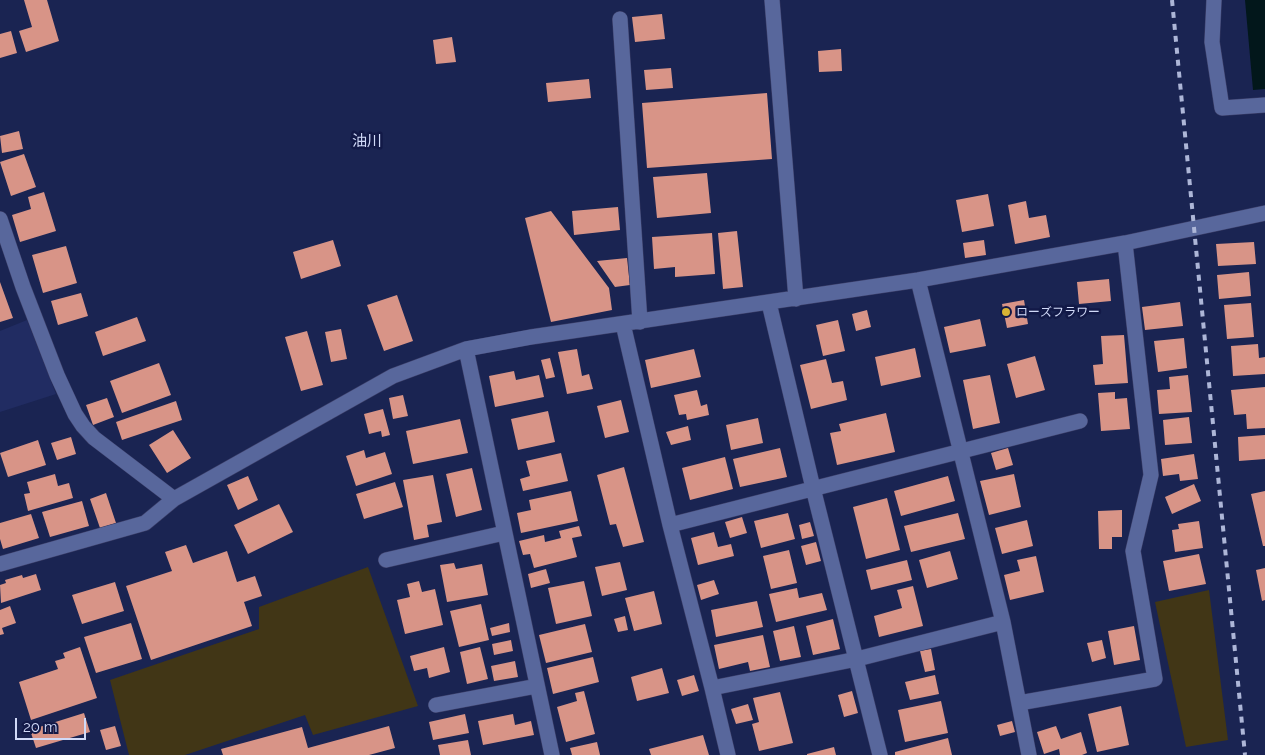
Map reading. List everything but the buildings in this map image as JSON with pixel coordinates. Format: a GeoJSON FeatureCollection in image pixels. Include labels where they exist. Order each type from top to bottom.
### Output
{"type":"FeatureCollection","features":[{"type":"Feature","properties":{"kind":"street"},"geometry":{"type":"LineString","coordinates":[[772,0],[796,299]]}},
{"type":"Feature","properties":{"kind":"street"},"geometry":{"type":"LineString","coordinates":[[1214,0],[1212,42],[1222,108],[1265,105]]}},
{"type":"Feature","properties":{"kind":"street"},"geometry":{"type":"LineString","coordinates":[[620,18],[640,322]]}},
{"type":"Feature","properties":{"kind":"street"},"geometry":{"type":"LineString","coordinates":[[0,564],[145,523],[174,499],[393,376],[466,349],[918,280],[1125,243],[1265,213]]}},
{"type":"Feature","properties":{"kind":"street"},"geometry":{"type":"LineString","coordinates":[[0,218],[57,375],[75,414],[94,438],[174,499]]}},
{"type":"Feature","properties":{"kind":"street"},"geometry":{"type":"LineString","coordinates":[[1019,703],[1155,679],[1132,552],[1151,475],[1125,243]]}},
{"type":"Feature","properties":{"kind":"street"},"geometry":{"type":"LineString","coordinates":[[918,280],[1003,622],[1029,755]]}},
{"type":"Feature","properties":{"kind":"street"},"geometry":{"type":"LineString","coordinates":[[769,302],[880,755]]}},
{"type":"Feature","properties":{"kind":"street"},"geometry":{"type":"LineString","coordinates":[[623,324],[670,525],[728,755]]}},
{"type":"Feature","properties":{"kind":"street"},"geometry":{"type":"LineString","coordinates":[[466,349],[552,755]]}},
{"type":"Feature","properties":{"kind":"street"},"geometry":{"type":"LineString","coordinates":[[670,525],[1080,421]]}},
{"type":"Feature","properties":{"kind":"street"},"geometry":{"type":"LineString","coordinates":[[386,560],[504,533]]}},
{"type":"Feature","properties":{"kind":"street"},"geometry":{"type":"LineString","coordinates":[[712,688],[857,659],[1003,622]]}},
{"type":"Feature","properties":{"kind":"street"},"geometry":{"type":"LineString","coordinates":[[436,705],[538,686]]}},
{"type":"Feature","properties":{"kind":"shaded area"},"geometry":{"type":"Polygon","coordinates":[[[1245,0],[1265,0],[1265,89],[1253,90],[1245,0]]]}},
{"type":"Feature","properties":{"kind":"shaded area"},"geometry":{"type":"Polygon","coordinates":[[[27,320],[56,394],[0,412],[0,331],[27,320]]]}},
{"type":"Feature","properties":{"kind":"shaded area"},"geometry":{"type":"Polygon","coordinates":[[[368,567],[418,706],[313,735],[305,715],[185,755],[129,755],[110,680],[259,629],[259,607],[368,567]]]}},
{"type":"Feature","properties":{"kind":"shaded area"},"geometry":{"type":"Polygon","coordinates":[[[1209,590],[1228,740],[1186,747],[1155,602],[1209,590]]]}},
{"type":"Feature","properties":{"kind":"railway"},"geometry":{"type":"LineString","coordinates":[[1172,0],[1245,755]]}},
{"type":"Feature","properties":{"kind":"place","name":"ローズフラワー"},"geometry":{"type":"Point","coordinates":[1006,312]}},
{"type":"Feature","properties":{"kind":"district","name":"油川"},"geometry":{"type":"Point","coordinates":[367,141]}}]}
